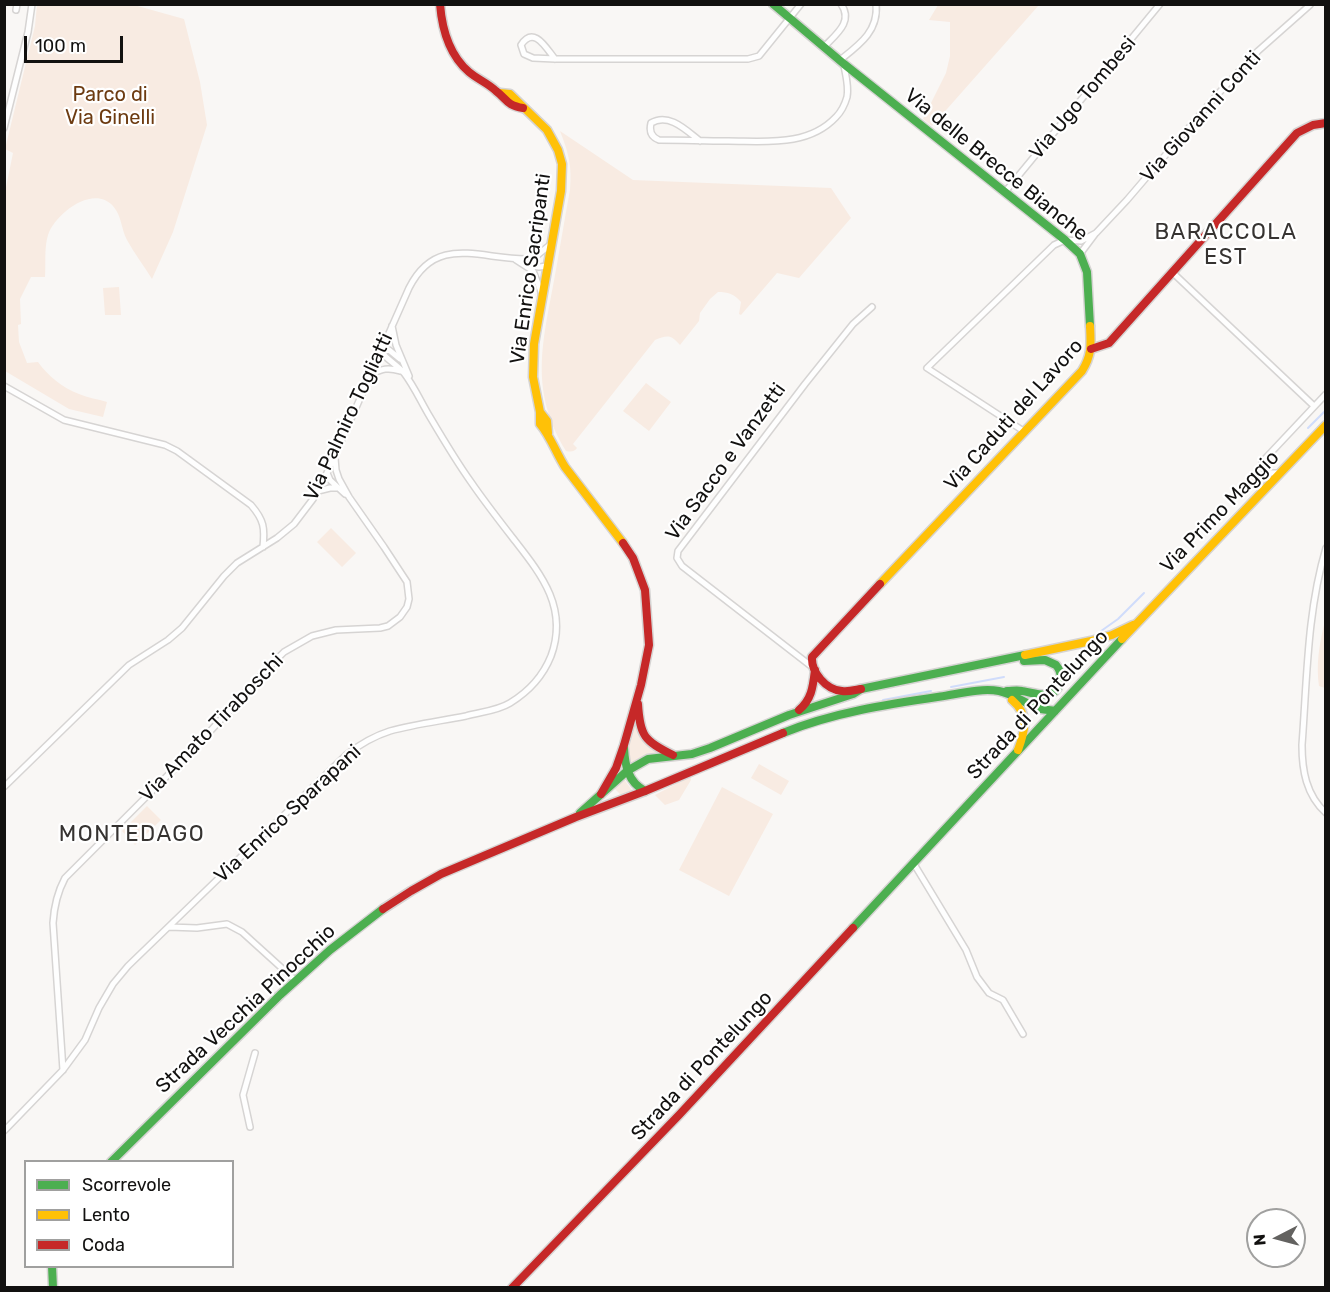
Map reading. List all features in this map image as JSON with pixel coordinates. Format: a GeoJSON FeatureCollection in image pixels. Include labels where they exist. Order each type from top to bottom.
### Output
{"type":"FeatureCollection","features":[{"type":"Feature","properties":{"kind":"street"},"geometry":{"type":"LineString","coordinates":[[4,128],[28,32],[32,4]]}},
{"type":"Feature","properties":{"kind":"street","name":"Via Enrico Sacripanti"},"geometry":{"type":"LineString","coordinates":[[440,4],[442,26],[455,55],[468,72],[500,93],[505,102],[513,107],[523,108],[534,116],[547,130],[558,150],[562,164],[561,191],[534,344],[533,377],[540,412],[545,416],[548,434],[557,454],[623,543],[639,573],[647,605],[649,645],[641,685],[616,768],[600,794]]}},
{"type":"Feature","properties":{"kind":"street","name":"Via delle Brecce Bianche"},"geometry":{"type":"LineString","coordinates":[[773,4],[1065,240],[1080,255],[1087,272],[1091,349]]}},
{"type":"Feature","properties":{"kind":"street"},"geometry":{"type":"LineString","coordinates":[[555,59],[540,40],[534,37],[522,42],[522,50],[528,57],[555,59],[748,59],[759,56],[801,4]]}},
{"type":"Feature","properties":{"kind":"street"},"geometry":{"type":"LineString","coordinates":[[824,47],[844,25],[846,14],[841,4]]}},
{"type":"Feature","properties":{"kind":"street"},"geometry":{"type":"LineString","coordinates":[[700,141],[672,121],[656,120],[651,123],[651,134],[659,140],[700,141],[790,141],[802,138],[830,124],[840,113],[847,99],[848,87],[842,62],[868,37],[874,24],[876,4]]}},
{"type":"Feature","properties":{"kind":"street","name":"Via Ugo Tombesi"},"geometry":{"type":"LineString","coordinates":[[1005,192],[1160,4]]}},
{"type":"Feature","properties":{"kind":"street","name":"Via Giovanni Conti"},"geometry":{"type":"LineString","coordinates":[[1080,255],[1096,233],[1216,96],[1258,51],[1310,5]]}},
{"type":"Feature","properties":{"kind":"street","name":"Via Caduti del Lavoro"},"geometry":{"type":"LineString","coordinates":[[814,668],[813,657],[1082,371],[1089,360],[1091,349],[1109,343],[1297,132],[1313,124],[1326,123]]}},
{"type":"Feature","properties":{"kind":"street"},"geometry":{"type":"LineString","coordinates":[[1025,432],[927,368],[1054,245],[1065,240],[1081,240],[1096,233]]}},
{"type":"Feature","properties":{"kind":"street"},"geometry":{"type":"LineString","coordinates":[[542,296],[532,271],[524,262],[534,258],[552,243]]}},
{"type":"Feature","properties":{"kind":"street","name":"Via Palmiro Togliatti"},"geometry":{"type":"LineString","coordinates":[[4,788],[129,665],[168,640],[182,628],[237,563],[277,538],[305,511],[335,457],[415,276],[422,268],[439,256],[457,253],[514,259],[547,266]]}},
{"type":"Feature","properties":{"kind":"street"},"geometry":{"type":"LineString","coordinates":[[1172,272],[1314,406]]}},
{"type":"Feature","properties":{"kind":"street","name":"Via Sacco e Vanzetti"},"geometry":{"type":"LineString","coordinates":[[861,689],[843,692],[834,689],[814,668],[682,566],[677,558],[678,551],[805,384],[853,324],[872,307]]}},
{"type":"Feature","properties":{"kind":"street","name":"Via Enrico Sparapani"},"geometry":{"type":"LineString","coordinates":[[392,326],[396,345],[413,386]]}},
{"type":"Feature","properties":{"kind":"street"},"geometry":{"type":"LineString","coordinates":[[381,352],[389,350],[403,361]]}},
{"type":"Feature","properties":{"kind":"street","name":"Via Enrico Sparapani"},"geometry":{"type":"LineString","coordinates":[[63,1070],[85,1040],[113,984],[128,966],[346,755],[361,744],[389,732],[491,710],[508,704],[534,684],[550,659],[557,626],[555,607],[541,575],[458,463],[403,372],[381,352]]}},
{"type":"Feature","properties":{"kind":"street"},"geometry":{"type":"LineString","coordinates":[[370,375],[381,369],[391,368],[403,372]]}},
{"type":"Feature","properties":{"kind":"street"},"geometry":{"type":"LineString","coordinates":[[4,386],[64,420],[165,445],[177,451],[251,505],[263,523],[263,547]]}},
{"type":"Feature","properties":{"kind":"street"},"geometry":{"type":"LineString","coordinates":[[1279,473],[1265,471],[1262,462],[1326,394]]}},
{"type":"Feature","properties":{"kind":"street","name":"Via Primo Maggio"},"geometry":{"type":"LineString","coordinates":[[1138,622],[1326,425]]}},
{"type":"Feature","properties":{"kind":"street","name":"Via Amato Tiraboschi"},"geometry":{"type":"LineString","coordinates":[[63,1070],[53,923],[58,890],[65,878],[193,750],[284,652],[312,636],[336,630],[388,626],[400,617],[407,607],[409,599],[407,582],[349,497],[339,479],[335,457]]}},
{"type":"Feature","properties":{"kind":"street"},"geometry":{"type":"LineString","coordinates":[[327,473],[339,479]]}},
{"type":"Feature","properties":{"kind":"street","name":"Via Amato Tiraboschi"},"geometry":{"type":"LineString","coordinates":[[327,473],[330,480],[349,497]]}},
{"type":"Feature","properties":{"kind":"street"},"geometry":{"type":"LineString","coordinates":[[318,491],[338,488]]}},
{"type":"Feature","properties":{"kind":"street"},"geometry":{"type":"LineString","coordinates":[[1326,548],[1312,615],[1302,745],[1302,766],[1307,784],[1318,806],[1326,813]]}},
{"type":"Feature","properties":{"kind":"street","name":"Strada Vecchia Pinocchio"},"geometry":{"type":"LineString","coordinates":[[576,817],[627,771],[648,759],[692,754],[861,689],[1092,642],[1138,622]]}},
{"type":"Feature","properties":{"kind":"street","name":"Strada di Pontelungo"},"geometry":{"type":"LineString","coordinates":[[512,1287],[638,1158],[1138,622]]}},
{"type":"Feature","properties":{"kind":"street"},"geometry":{"type":"LineString","coordinates":[[999,691],[1021,691],[1047,696],[1058,689],[1060,684],[1060,669],[1050,660],[1020,662],[1006,660]]}},
{"type":"Feature","properties":{"kind":"street"},"geometry":{"type":"LineString","coordinates":[[789,716],[809,700],[814,668]]}},
{"type":"Feature","properties":{"kind":"street","name":"Strada Vecchia Pinocchio"},"geometry":{"type":"LineString","coordinates":[[112,1160],[294,980],[369,919],[420,885],[462,864],[821,719],[984,690],[999,691],[1041,709],[1055,711]]}},
{"type":"Feature","properties":{"kind":"street"},"geometry":{"type":"LineString","coordinates":[[999,691],[1018,704],[1024,714],[1026,725],[1017,752]]}},
{"type":"Feature","properties":{"kind":"street","name":"Via Enrico Sacripanti"},"geometry":{"type":"LineString","coordinates":[[637,699],[639,722],[648,741],[674,755]]}},
{"type":"Feature","properties":{"kind":"street","name":"Via Enrico Sacripanti"},"geometry":{"type":"LineString","coordinates":[[624,745],[627,771]]}},
{"type":"Feature","properties":{"kind":"street"},"geometry":{"type":"LineString","coordinates":[[627,771],[635,785],[645,791]]}},
{"type":"Feature","properties":{"kind":"street"},"geometry":{"type":"LineString","coordinates":[[914,864],[966,950],[977,976],[989,993],[1003,1000],[1023,1034]]}},
{"type":"Feature","properties":{"kind":"street"},"geometry":{"type":"LineString","coordinates":[[169,927],[197,928],[227,924],[242,932],[294,980]]}},
{"type":"Feature","properties":{"kind":"street"},"geometry":{"type":"LineString","coordinates":[[250,1127],[243,1095],[255,1053]]}},
{"type":"Feature","properties":{"kind":"street"},"geometry":{"type":"LineString","coordinates":[[4,1131],[63,1070]]}},
{"type":"Feature","properties":{"kind":"street"},"geometry":{"type":"LineString","coordinates":[[52,1268],[53,1287]]}},
{"type":"Feature","properties":{"kind":"green space","name":"Parco di Via Ginelli"},"geometry":{"type":"Polygon","coordinates":[[[37,5],[134,5],[184,19],[200,82],[207,125],[173,232],[152,279],[127,240],[116,210],[105,200],[95,198],[76,204],[66,211],[52,227],[46,245],[45,277],[31,277],[20,299],[19,342],[27,363],[38,362],[51,377],[67,388],[107,402],[103,417],[69,409],[5,371],[4,197],[13,153],[5,149],[35,26],[37,5]]]}},
{"type":"Feature","properties":{"kind":"green space"},"geometry":{"type":"Polygon","coordinates":[[[938,5],[1039,5],[932,126],[923,119],[946,73],[950,56],[950,22],[929,20],[938,5]]]}},
{"type":"Feature","properties":{"kind":"green space"},"geometry":{"type":"Polygon","coordinates":[[[560,131],[633,180],[831,188],[851,218],[799,278],[777,273],[741,315],[739,314],[741,302],[738,299],[731,294],[718,292],[710,299],[700,313],[699,321],[680,345],[669,336],[655,340],[573,444],[577,448],[571,452],[566,451],[555,430],[543,390],[542,370],[545,330],[570,190],[569,160],[560,131]]]}},
{"type":"Feature","properties":{"kind":"green space"},"geometry":{"type":"Polygon","coordinates":[[[119,287],[121,315],[105,315],[103,288],[119,287]]]}},
{"type":"Feature","properties":{"kind":"green space"},"geometry":{"type":"Polygon","coordinates":[[[646,383],[671,402],[649,431],[623,411],[646,383]]]}},
{"type":"Feature","properties":{"kind":"green space"},"geometry":{"type":"Polygon","coordinates":[[[1257,471],[1268,476],[1261,483],[1251,486],[1246,481],[1257,471]]]}},
{"type":"Feature","properties":{"kind":"green space"},"geometry":{"type":"Polygon","coordinates":[[[331,528],[356,553],[342,567],[317,542],[331,528]]]}},
{"type":"Feature","properties":{"kind":"green space"},"geometry":{"type":"Polygon","coordinates":[[[1325,624],[1325,688],[1319,686],[1318,671],[1319,648],[1325,624]]]}},
{"type":"Feature","properties":{"kind":"green space"},"geometry":{"type":"Polygon","coordinates":[[[635,721],[643,740],[659,752],[639,758],[629,764],[628,752],[635,721]]]}},
{"type":"Feature","properties":{"kind":"green space"},"geometry":{"type":"Polygon","coordinates":[[[759,764],[789,781],[781,795],[751,778],[759,764]]]}},
{"type":"Feature","properties":{"kind":"green space"},"geometry":{"type":"Polygon","coordinates":[[[689,777],[691,780],[679,800],[665,805],[655,795],[689,777]]]}},
{"type":"Feature","properties":{"kind":"green space"},"geometry":{"type":"Polygon","coordinates":[[[623,778],[632,790],[621,795],[614,788],[623,778]]]}},
{"type":"Feature","properties":{"kind":"green space"},"geometry":{"type":"Polygon","coordinates":[[[722,787],[773,814],[729,896],[679,870],[722,787]]]}},
{"type":"Feature","properties":{"kind":"green space"},"geometry":{"type":"Polygon","coordinates":[[[147,806],[161,820],[135,845],[122,831],[147,806]]]}},
{"type":"Feature","properties":{"kind":"waterway"},"geometry":{"type":"LineString","coordinates":[[1308,428],[1326,410]]}},
{"type":"Feature","properties":{"kind":"waterway"},"geometry":{"type":"LineString","coordinates":[[1094,636],[1118,619],[1144,593]]}},
{"type":"Feature","properties":{"kind":"waterway"},"geometry":{"type":"LineString","coordinates":[[951,687],[1004,677]]}},
{"type":"Feature","properties":{"kind":"waterway"},"geometry":{"type":"LineString","coordinates":[[883,700],[931,691]]}},
{"type":"Feature","properties":{"kind":"traffic: fast"},"geometry":{"type":"LineString","coordinates":[[773,4],[1080,254],[1087,272],[1090,326]]}},
{"type":"Feature","properties":{"kind":"traffic: fast"},"geometry":{"type":"LineString","coordinates":[[853,928],[1122,639]]}},
{"type":"Feature","properties":{"kind":"traffic: fast"},"geometry":{"type":"LineString","coordinates":[[580,813],[627,771],[648,759],[692,754],[861,689],[1025,655]]}},
{"type":"Feature","properties":{"kind":"traffic: fast"},"geometry":{"type":"LineString","coordinates":[[1007,691],[1044,695],[1053,693],[1057,689],[1061,676],[1056,665],[1045,660],[1024,661]]}},
{"type":"Feature","properties":{"kind":"traffic: fast"},"geometry":{"type":"LineString","coordinates":[[783,733],[822,719],[862,710],[979,690],[1005,692],[1041,709],[1055,711]]}},
{"type":"Feature","properties":{"kind":"traffic: fast"},"geometry":{"type":"LineString","coordinates":[[624,748],[628,773],[645,791]]}},
{"type":"Feature","properties":{"kind":"traffic: fast"},"geometry":{"type":"LineString","coordinates":[[113,1160],[280,995],[330,950],[383,909]]}},
{"type":"Feature","properties":{"kind":"traffic: fast"},"geometry":{"type":"LineString","coordinates":[[52,1268],[53,1288]]}},
{"type":"Feature","properties":{"kind":"traffic: slow"},"geometry":{"type":"LineString","coordinates":[[500,93],[510,94],[547,130],[558,150],[562,164],[561,191],[534,344],[533,377],[540,424],[565,467],[623,543]]}},
{"type":"Feature","properties":{"kind":"traffic: slow"},"geometry":{"type":"LineString","coordinates":[[880,584],[1082,371],[1090,350],[1090,326]]}},
{"type":"Feature","properties":{"kind":"traffic: slow"},"geometry":{"type":"LineString","coordinates":[[540,412],[547,421],[548,433]]}},
{"type":"Feature","properties":{"kind":"traffic: slow"},"geometry":{"type":"LineString","coordinates":[[1122,639],[1326,425]]}},
{"type":"Feature","properties":{"kind":"traffic: slow"},"geometry":{"type":"LineString","coordinates":[[1025,655],[1091,641],[1112,635],[1133,625]]}},
{"type":"Feature","properties":{"kind":"traffic: slow"},"geometry":{"type":"LineString","coordinates":[[1012,700],[1022,711],[1024,717],[1023,736],[1018,750]]}},
{"type":"Feature","properties":{"kind":"traffic: jam"},"geometry":{"type":"LineString","coordinates":[[440,4],[448,41],[456,58],[472,74],[493,88],[510,104],[523,108]]}},
{"type":"Feature","properties":{"kind":"traffic: jam"},"geometry":{"type":"LineString","coordinates":[[1091,349],[1109,343],[1297,133],[1313,125],[1326,123]]}},
{"type":"Feature","properties":{"kind":"traffic: jam"},"geometry":{"type":"LineString","coordinates":[[601,794],[616,768],[624,745],[641,685],[649,645],[645,590],[633,558],[623,543]]}},
{"type":"Feature","properties":{"kind":"traffic: jam"},"geometry":{"type":"LineString","coordinates":[[861,689],[836,690],[825,684],[814,668],[812,657],[880,584]]}},
{"type":"Feature","properties":{"kind":"traffic: jam"},"geometry":{"type":"LineString","coordinates":[[799,710],[809,697],[815,670]]}},
{"type":"Feature","properties":{"kind":"traffic: jam"},"geometry":{"type":"LineString","coordinates":[[638,704],[640,724],[645,736],[656,746],[673,755]]}},
{"type":"Feature","properties":{"kind":"traffic: jam"},"geometry":{"type":"LineString","coordinates":[[383,909],[441,874],[783,733]]}},
{"type":"Feature","properties":{"kind":"traffic: jam"},"geometry":{"type":"LineString","coordinates":[[512,1288],[679,1115],[853,928]]}},
{"type":"Feature","properties":{"kind":"district","name":"BARACCOLA EST"},"geometry":{"type":"Point","coordinates":[1226,246]}},
{"type":"Feature","properties":{"kind":"district","name":"MONTEDAGO"},"geometry":{"type":"Point","coordinates":[132,835]}}]}
